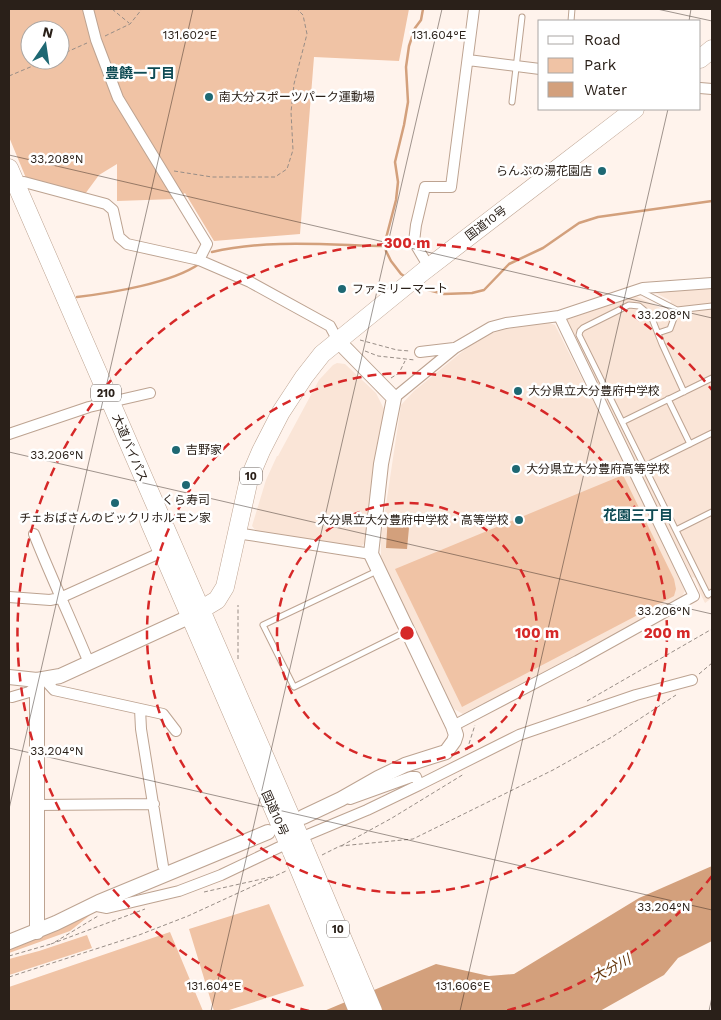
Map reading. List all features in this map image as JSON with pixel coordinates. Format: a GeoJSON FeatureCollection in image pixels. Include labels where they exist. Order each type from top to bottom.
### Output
{"type":"FeatureCollection","features":[{"type":"Feature","properties":{"kind":"highway"},"geometry":{"type":"LineString","coordinates":[[701,58],[712,49]]}},
{"type":"Feature","properties":{"kind":"highway","name":"国道10号"},"geometry":{"type":"LineString","coordinates":[[198,615],[217,600],[225,587],[250,479],[261,451],[304,377],[322,354],[426,269],[634,110]]}},
{"type":"Feature","properties":{"kind":"highway","name":"大道バイパス"},"geometry":{"type":"LineString","coordinates":[[9,168],[13,191],[198,615]]}},
{"type":"Feature","properties":{"kind":"highway","name":"国道10号"},"geometry":{"type":"LineString","coordinates":[[198,615],[223,604],[229,593],[243,534],[258,482],[269,454],[307,385],[338,341]]}},
{"type":"Feature","properties":{"kind":"highway","name":"大道バイパス"},"geometry":{"type":"LineString","coordinates":[[104,403],[162,552],[198,615]]}},
{"type":"Feature","properties":{"kind":"highway","name":"国道10号"},"geometry":{"type":"LineString","coordinates":[[198,615],[298,851],[373,1011]]}},
{"type":"Feature","properties":{"kind":"highway","name":"国道10号"},"geometry":{"type":"LineString","coordinates":[[298,851],[358,1011]]}},
{"type":"Feature","properties":{"kind":"street"},"geometry":{"type":"LineString","coordinates":[[88,9],[100,38],[118,98],[207,244],[199,260]]}},
{"type":"Feature","properties":{"kind":"street"},"geometry":{"type":"LineString","coordinates":[[426,269],[414,242],[416,225],[425,187],[452,187],[474,9]]}},
{"type":"Feature","properties":{"kind":"street"},"geometry":{"type":"LineString","coordinates":[[468,60],[538,69]]}},
{"type":"Feature","properties":{"kind":"street"},"geometry":{"type":"LineString","coordinates":[[13,191],[24,182],[106,204],[112,210],[119,237],[126,244],[199,260],[250,282],[330,326],[338,341],[394,398]]}},
{"type":"Feature","properties":{"kind":"street"},"geometry":{"type":"LineString","coordinates":[[303,817],[406,765],[446,752],[456,735],[371,554],[382,464],[394,398],[455,348],[491,327],[506,323],[559,316],[637,289],[712,283]]}},
{"type":"Feature","properties":{"kind":"street"},"geometry":{"type":"LineString","coordinates":[[453,726],[577,661],[694,596],[559,316]]}},
{"type":"Feature","properties":{"kind":"street"},"geometry":{"type":"LineString","coordinates":[[419,356],[455,348]]}},
{"type":"Feature","properties":{"kind":"street"},"geometry":{"type":"LineString","coordinates":[[9,434],[64,414],[150,393]]}},
{"type":"Feature","properties":{"kind":"street"},"geometry":{"type":"LineString","coordinates":[[34,534],[89,663]]}},
{"type":"Feature","properties":{"kind":"street"},"geometry":{"type":"LineString","coordinates":[[243,534],[371,554]]}},
{"type":"Feature","properties":{"kind":"street"},"geometry":{"type":"LineString","coordinates":[[9,597],[50,600],[60,598],[162,552]]}},
{"type":"Feature","properties":{"kind":"street"},"geometry":{"type":"LineString","coordinates":[[12,697],[29,692],[39,682],[60,676],[198,615]]}},
{"type":"Feature","properties":{"kind":"street"},"geometry":{"type":"LineString","coordinates":[[9,677],[39,682],[54,690],[163,714],[176,731]]}},
{"type":"Feature","properties":{"kind":"street"},"geometry":{"type":"LineString","coordinates":[[92,905],[107,908],[179,892],[221,875],[298,851],[367,810],[419,785],[471,754],[519,735],[636,695],[692,680]]}},
{"type":"Feature","properties":{"kind":"street"},"geometry":{"type":"LineString","coordinates":[[37,932],[39,682]]}},
{"type":"Feature","properties":{"kind":"street"},"geometry":{"type":"LineString","coordinates":[[140,709],[141,729],[163,866]]}},
{"type":"Feature","properties":{"kind":"street"},"geometry":{"type":"LineString","coordinates":[[341,799],[352,799],[411,777],[416,777],[419,785]]}},
{"type":"Feature","properties":{"kind":"street"},"geometry":{"type":"LineString","coordinates":[[37,805],[154,804]]}},
{"type":"Feature","properties":{"kind":"street"},"geometry":{"type":"LineString","coordinates":[[9,942],[37,932],[92,905],[268,832]]}},
{"type":"Feature","properties":{"kind":"lane"},"geometry":{"type":"LineString","coordinates":[[512,102],[522,17]]}},
{"type":"Feature","properties":{"kind":"lane"},"geometry":{"type":"LineString","coordinates":[[637,289],[677,310],[712,306]]}},
{"type":"Feature","properties":{"kind":"lane"},"geometry":{"type":"LineString","coordinates":[[684,392],[651,316],[644,308],[631,304],[580,331],[579,336],[708,594],[712,592]]}},
{"type":"Feature","properties":{"kind":"lane"},"geometry":{"type":"LineString","coordinates":[[658,333],[670,329],[677,310]]}},
{"type":"Feature","properties":{"kind":"lane"},"geometry":{"type":"LineString","coordinates":[[622,422],[712,378]]}},
{"type":"Feature","properties":{"kind":"lane"},"geometry":{"type":"LineString","coordinates":[[668,400],[690,444]]}},
{"type":"Feature","properties":{"kind":"lane"},"geometry":{"type":"LineString","coordinates":[[644,466],[712,433]]}},
{"type":"Feature","properties":{"kind":"lane"},"geometry":{"type":"LineString","coordinates":[[676,530],[712,512]]}},
{"type":"Feature","properties":{"kind":"lane"},"geometry":{"type":"LineString","coordinates":[[379,570],[263,625],[294,687],[408,631]]}},
{"type":"Feature","properties":{"kind":"path"},"geometry":{"type":"LineString","coordinates":[[112,9],[130,24]]}},
{"type":"Feature","properties":{"kind":"path"},"geometry":{"type":"LineString","coordinates":[[70,51],[130,24],[142,9]]}},
{"type":"Feature","properties":{"kind":"path"},"geometry":{"type":"LineString","coordinates":[[169,170],[212,177],[275,178],[287,169],[293,150],[291,112],[294,84],[307,34],[302,16],[297,9]]}},
{"type":"Feature","properties":{"kind":"path"},"geometry":{"type":"LineString","coordinates":[[9,76],[23,70]]}},
{"type":"Feature","properties":{"kind":"path"},"geometry":{"type":"LineString","coordinates":[[357,339],[419,356]]}},
{"type":"Feature","properties":{"kind":"path"},"geometry":{"type":"LineString","coordinates":[[364,351],[406,360],[419,356]]}},
{"type":"Feature","properties":{"kind":"path"},"geometry":{"type":"LineString","coordinates":[[387,379],[399,373],[406,360]]}},
{"type":"Feature","properties":{"kind":"path"},"geometry":{"type":"LineString","coordinates":[[238,605],[238,661]]}},
{"type":"Feature","properties":{"kind":"path"},"geometry":{"type":"LineString","coordinates":[[587,701],[712,629]]}},
{"type":"Feature","properties":{"kind":"path"},"geometry":{"type":"LineString","coordinates":[[9,977],[112,944],[180,919],[274,876],[298,851],[413,839],[553,770],[612,737],[678,693],[712,663]]}},
{"type":"Feature","properties":{"kind":"path"},"geometry":{"type":"LineString","coordinates":[[340,846],[392,818],[476,766],[471,754],[473,728],[477,723]]}},
{"type":"Feature","properties":{"kind":"path"},"geometry":{"type":"LineString","coordinates":[[201,893],[274,876]]}},
{"type":"Feature","properties":{"kind":"path"},"geometry":{"type":"LineString","coordinates":[[51,944],[107,908]]}},
{"type":"Feature","properties":{"kind":"path"},"geometry":{"type":"LineString","coordinates":[[9,956],[51,944],[147,909]]}},
{"type":"Feature","properties":{"kind":"shaded area"},"geometry":{"type":"Polygon","coordinates":[[[712,287],[712,598],[705,603],[695,578],[692,577],[565,320],[635,296],[659,307],[661,311],[666,313],[671,301],[652,291],[712,287]]]}},
{"type":"Feature","properties":{"kind":"shaded area","name":"大分県立大分豊府中学校・高等学校"},"geometry":{"type":"Polygon","coordinates":[[[546,322],[555,325],[655,524],[685,591],[681,598],[654,614],[486,705],[484,703],[463,714],[454,709],[385,570],[381,556],[381,538],[401,405],[414,391],[474,342],[489,334],[506,329],[546,322]]]}},
{"type":"Feature","properties":{"kind":"shaded area","name":"大分県立大分豊府中学校・高等学校"},"geometry":{"type":"Polygon","coordinates":[[[337,363],[345,364],[376,393],[384,409],[365,543],[358,549],[258,533],[252,526],[266,480],[277,456],[319,380],[337,363]]]}},
{"type":"Feature","properties":{"kind":"green space"},"geometry":{"type":"Polygon","coordinates":[[[9,9],[409,9],[399,61],[314,57],[300,234],[214,241],[185,193],[175,199],[117,201],[117,164],[99,175],[85,194],[26,178],[9,137],[9,9]]]}},
{"type":"Feature","properties":{"kind":"green space"},"geometry":{"type":"Polygon","coordinates":[[[623,475],[674,579],[676,589],[674,596],[462,707],[395,569],[623,475]]]}},
{"type":"Feature","properties":{"kind":"green space"},"geometry":{"type":"Polygon","coordinates":[[[269,904],[304,986],[226,1011],[214,1011],[189,929],[269,904]]]}},
{"type":"Feature","properties":{"kind":"green space"},"geometry":{"type":"Polygon","coordinates":[[[94,912],[70,931],[9,953],[9,944],[94,912]]]}},
{"type":"Feature","properties":{"kind":"green space"},"geometry":{"type":"Polygon","coordinates":[[[170,932],[203,1011],[9,1011],[9,987],[170,932]]]}},
{"type":"Feature","properties":{"kind":"green space"},"geometry":{"type":"Polygon","coordinates":[[[87,935],[92,948],[9,975],[9,959],[87,935]]]}},
{"type":"Feature","properties":{"kind":"water"},"geometry":{"type":"Polygon","coordinates":[[[388,515],[410,517],[407,549],[386,548],[388,515]]]}},
{"type":"Feature","properties":{"kind":"water","name":"大分川"},"geometry":{"type":"Polygon","coordinates":[[[712,866],[712,941],[678,958],[664,975],[600,1011],[324,1011],[436,964],[489,976],[514,974],[639,898],[712,866]]]}},
{"type":"Feature","properties":{"kind":"waterway"},"geometry":{"type":"LineString","coordinates":[[407,278],[401,274],[391,261],[386,251],[385,242],[396,200],[398,182],[395,162],[408,102],[406,67],[409,46],[415,28],[421,20],[423,9]]}},
{"type":"Feature","properties":{"kind":"waterway"},"geometry":{"type":"LineString","coordinates":[[417,285],[424,289],[444,294],[472,293],[484,290],[509,264],[543,248],[579,223],[598,217],[712,201]]}},
{"type":"Feature","properties":{"kind":"waterway"},"geometry":{"type":"LineString","coordinates":[[212,252],[255,245],[276,244],[385,246]]}},
{"type":"Feature","properties":{"kind":"waterway"},"geometry":{"type":"LineString","coordinates":[[77,297],[107,293],[157,282],[173,277],[199,264]]}},
{"type":"Feature","properties":{"kind":"place","name":"南大分スポーツパーク運動場"},"geometry":{"type":"Point","coordinates":[209,97]}},
{"type":"Feature","properties":{"kind":"place","name":"らんぷの湯花園店"},"geometry":{"type":"Point","coordinates":[602,171]}},
{"type":"Feature","properties":{"kind":"place","name":"ファミリーマート"},"geometry":{"type":"Point","coordinates":[342,289]}},
{"type":"Feature","properties":{"kind":"place","name":"大分県立大分豊府中学校"},"geometry":{"type":"Point","coordinates":[518,391]}},
{"type":"Feature","properties":{"kind":"place","name":"吉野家"},"geometry":{"type":"Point","coordinates":[176,450]}},
{"type":"Feature","properties":{"kind":"place","name":"大分県立大分豊府高等学校"},"geometry":{"type":"Point","coordinates":[516,469]}},
{"type":"Feature","properties":{"kind":"place","name":"くら寿司"},"geometry":{"type":"Point","coordinates":[186,485]}},
{"type":"Feature","properties":{"kind":"place","name":"チェおばさんのビックリホルモン家"},"geometry":{"type":"Point","coordinates":[115,503]}},
{"type":"Feature","properties":{"kind":"place","name":"大分県立大分豊府中学校・高等学校"},"geometry":{"type":"Point","coordinates":[519,520]}},
{"type":"Feature","properties":{"kind":"district","name":"豊饒一丁目"},"geometry":{"type":"Point","coordinates":[140,73]}},
{"type":"Feature","properties":{"kind":"district","name":"花園三丁目"},"geometry":{"type":"Point","coordinates":[638,515]}}]}
